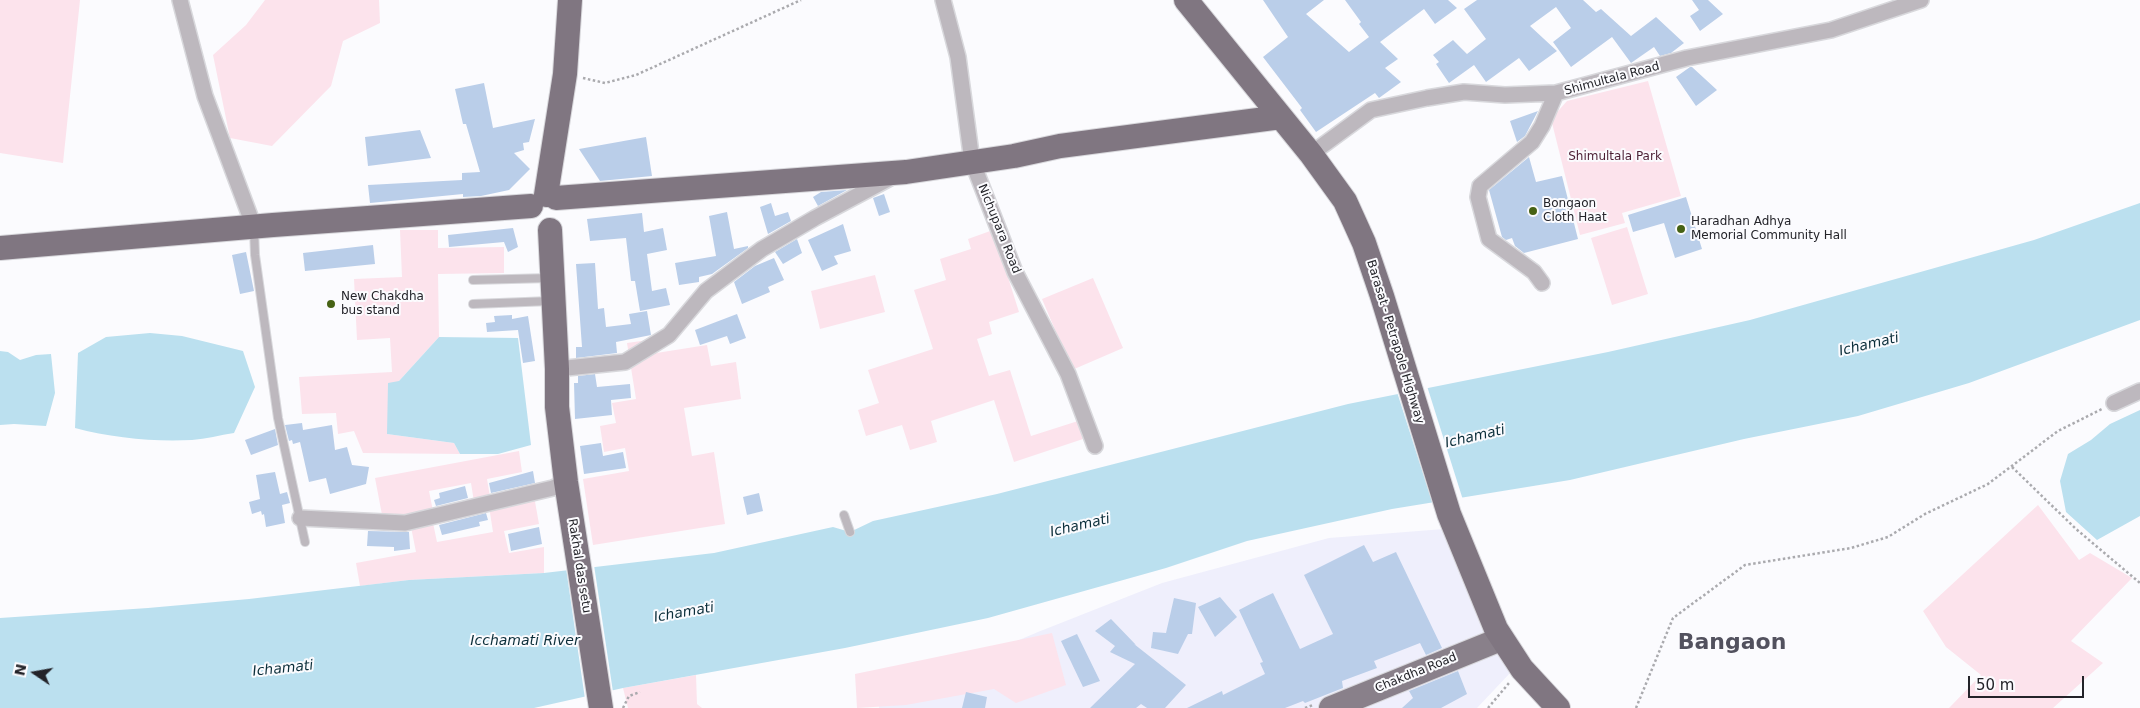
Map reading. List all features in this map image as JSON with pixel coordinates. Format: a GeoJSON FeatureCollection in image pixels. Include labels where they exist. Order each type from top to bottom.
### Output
{"type":"FeatureCollection","features":[{"type":"Feature","properties":{"kind":"highway"},"geometry":{"type":"LineString","coordinates":[[544,200],[564,74],[570,0]]}},
{"type":"Feature","properties":{"kind":"highway","name":"Barasat - Petrapole Highway"},"geometry":{"type":"LineString","coordinates":[[1186,0],[1281,116],[1345,201],[1364,242],[1373,269],[1449,514],[1501,638],[1522,669],[1558,708]]}},
{"type":"Feature","properties":{"kind":"highway"},"geometry":{"type":"LineString","coordinates":[[0,248],[544,200],[906,172],[1014,156],[1060,146],[1281,116]]}},
{"type":"Feature","properties":{"kind":"highway","name":"Rakhal das setu"},"geometry":{"type":"LineString","coordinates":[[544,200],[530,215],[534,223],[541,229],[550,230],[557,407],[567,486],[601,708]]}},
{"type":"Feature","properties":{"kind":"main road","name":"Chakdha Road"},"geometry":{"type":"LineString","coordinates":[[1331,708],[1501,638]]}},
{"type":"Feature","properties":{"kind":"street"},"geometry":{"type":"LineString","coordinates":[[180,0],[205,96],[254,227]]}},
{"type":"Feature","properties":{"kind":"street","name":"Nichupara Road"},"geometry":{"type":"LineString","coordinates":[[943,0],[958,57],[972,161],[1015,272],[1068,374],[1096,446]]}},
{"type":"Feature","properties":{"kind":"street","name":"Shimultala Road"},"geometry":{"type":"LineString","coordinates":[[1311,154],[1370,110],[1464,92],[1505,96],[1556,93],[1695,56],[1831,30],[1921,0]]}},
{"type":"Feature","properties":{"kind":"street"},"geometry":{"type":"LineString","coordinates":[[1542,283],[1534,272],[1489,239],[1478,196],[1480,186],[1532,142],[1542,126],[1556,93]]}},
{"type":"Feature","properties":{"kind":"street"},"geometry":{"type":"LineString","coordinates":[[557,370],[625,362],[669,335],[706,291],[762,249],[888,179],[906,172]]}},
{"type":"Feature","properties":{"kind":"street"},"geometry":{"type":"LineString","coordinates":[[2114,403],[2140,391]]}},
{"type":"Feature","properties":{"kind":"street"},"geometry":{"type":"LineString","coordinates":[[300,518],[405,523],[567,486]]}},
{"type":"Feature","properties":{"kind":"lane"},"geometry":{"type":"LineString","coordinates":[[254,227],[254,255],[278,418],[305,542]]}},
{"type":"Feature","properties":{"kind":"lane"},"geometry":{"type":"LineString","coordinates":[[473,280],[553,290]]}},
{"type":"Feature","properties":{"kind":"lane"},"geometry":{"type":"LineString","coordinates":[[473,304],[553,290]]}},
{"type":"Feature","properties":{"kind":"lane"},"geometry":{"type":"LineString","coordinates":[[844,516],[850,532]]}},
{"type":"Feature","properties":{"kind":"path"},"geometry":{"type":"LineString","coordinates":[[564,74],[605,83],[636,75],[801,0]]}},
{"type":"Feature","properties":{"kind":"path"},"geometry":{"type":"LineString","coordinates":[[1636,708],[1673,618],[1745,565],[1850,548],[1888,537],[1925,514],[1988,484],[2058,430],[2114,403]]}},
{"type":"Feature","properties":{"kind":"path"},"geometry":{"type":"LineString","coordinates":[[2012,467],[2076,529],[2140,582]]}},
{"type":"Feature","properties":{"kind":"path"},"geometry":{"type":"LineString","coordinates":[[1488,708],[1522,669]]}},
{"type":"Feature","properties":{"kind":"path"},"geometry":{"type":"LineString","coordinates":[[623,708],[629,696],[640,692]]}},
{"type":"Feature","properties":{"kind":"shaded area"},"geometry":{"type":"Polygon","coordinates":[[[1444,529],[1482,629],[1511,672],[1477,708],[879,708],[879,699],[1038,632],[1162,583],[1329,538],[1444,529]]]}},
{"type":"Feature","properties":{"kind":"green space"},"geometry":{"type":"Polygon","coordinates":[[[0,0],[80,0],[63,163],[0,153],[0,0]]]}},
{"type":"Feature","properties":{"kind":"green space"},"geometry":{"type":"Polygon","coordinates":[[[265,0],[379,0],[380,23],[343,41],[331,86],[272,146],[230,138],[213,55],[246,25],[265,0]]]}},
{"type":"Feature","properties":{"kind":"green space","name":"Shimultala Park"},"geometry":{"type":"Polygon","coordinates":[[[1648,81],[1681,196],[1622,213],[1625,223],[1580,235],[1551,119],[1567,101],[1648,81]]]}},
{"type":"Feature","properties":{"kind":"green space"},"geometry":{"type":"Polygon","coordinates":[[[1627,227],[1648,294],[1612,305],[1591,238],[1627,227]]]}},
{"type":"Feature","properties":{"kind":"green space"},"geometry":{"type":"Polygon","coordinates":[[[400,230],[438,230],[438,248],[504,247],[504,273],[438,274],[439,337],[399,381],[387,434],[454,443],[460,454],[363,453],[354,431],[338,434],[336,413],[302,414],[299,377],[392,372],[390,338],[357,340],[354,279],[402,277],[400,230]]]}},
{"type":"Feature","properties":{"kind":"green space"},"geometry":{"type":"Polygon","coordinates":[[[993,230],[1019,312],[989,322],[992,334],[977,339],[989,376],[1010,370],[1031,436],[1078,421],[1083,439],[1014,462],[994,400],[931,421],[937,442],[910,450],[902,425],[866,436],[858,410],[879,403],[868,370],[933,349],[914,290],[946,280],[940,259],[971,249],[968,239],[993,230]]]}},
{"type":"Feature","properties":{"kind":"green space"},"geometry":{"type":"Polygon","coordinates":[[[875,275],[885,312],[820,329],[811,291],[875,275]]]}},
{"type":"Feature","properties":{"kind":"green space"},"geometry":{"type":"Polygon","coordinates":[[[1093,278],[1123,348],[1072,370],[1042,299],[1093,278]]]}},
{"type":"Feature","properties":{"kind":"green space"},"geometry":{"type":"Polygon","coordinates":[[[648,340],[650,354],[707,345],[711,366],[736,362],[741,399],[684,408],[692,456],[714,452],[725,524],[593,545],[583,479],[629,471],[625,448],[604,452],[600,426],[616,423],[612,403],[636,399],[627,343],[648,340]]]}},
{"type":"Feature","properties":{"kind":"green space"},"geometry":{"type":"Polygon","coordinates":[[[519,451],[522,472],[487,479],[491,503],[534,496],[539,524],[504,531],[509,553],[544,547],[544,573],[409,580],[360,586],[356,563],[416,552],[411,527],[433,523],[437,542],[493,532],[488,500],[474,502],[471,483],[429,491],[433,511],[383,520],[375,478],[519,451]]]}},
{"type":"Feature","properties":{"kind":"green space"},"geometry":{"type":"Polygon","coordinates":[[[2038,505],[2079,560],[2090,553],[2132,578],[2071,641],[2103,663],[2053,708],[1949,708],[1981,675],[1946,647],[1923,611],[2038,505]]]}},
{"type":"Feature","properties":{"kind":"green space"},"geometry":{"type":"Polygon","coordinates":[[[1052,633],[1066,685],[1016,703],[994,689],[906,705],[857,708],[855,674],[1052,633]]]}},
{"type":"Feature","properties":{"kind":"green space"},"geometry":{"type":"Polygon","coordinates":[[[696,675],[697,704],[702,708],[628,708],[623,688],[696,675]]]}},
{"type":"Feature","properties":{"kind":"water","name":"Icchamati River"},"geometry":{"type":"Polygon","coordinates":[[[2140,203],[2140,320],[1969,383],[1858,416],[1744,439],[1570,480],[1392,509],[1247,541],[1166,568],[988,618],[845,648],[623,688],[534,708],[0,708],[0,618],[249,599],[409,580],[544,573],[714,553],[833,527],[850,532],[873,521],[997,494],[1348,404],[1608,352],[1750,320],[2034,240],[2140,203]]]}},
{"type":"Feature","properties":{"kind":"water"},"geometry":{"type":"Polygon","coordinates":[[[150,333],[182,336],[243,351],[255,387],[234,433],[197,439],[163,440],[118,437],[75,428],[78,353],[106,337],[150,333]]]}},
{"type":"Feature","properties":{"kind":"water"},"geometry":{"type":"Polygon","coordinates":[[[439,337],[518,338],[531,445],[498,454],[460,454],[454,443],[387,434],[388,383],[399,381],[439,337]]]}},
{"type":"Feature","properties":{"kind":"water"},"geometry":{"type":"Polygon","coordinates":[[[0,351],[8,352],[20,360],[36,355],[51,354],[55,393],[46,426],[0,425],[0,351]]]}},
{"type":"Feature","properties":{"kind":"water"},"geometry":{"type":"Polygon","coordinates":[[[2140,410],[2140,516],[2097,540],[2066,512],[2060,481],[2068,454],[2091,440],[2110,424],[2140,410]]]}},
{"type":"Feature","properties":{"kind":"pier"},"geometry":{"type":"Polygon","coordinates":[[[1427,386],[1463,500],[1433,505],[1397,392],[1427,386]]]}},
{"type":"Feature","properties":{"kind":"pier"},"geometry":{"type":"Polygon","coordinates":[[[594,565],[613,692],[585,699],[566,568],[594,565]]]}},
{"type":"Feature","properties":{"kind":"building"},"geometry":{"type":"Polygon","coordinates":[[[1263,0],[1324,0],[1306,14],[1349,52],[1369,37],[1345,0],[1448,0],[1457,8],[1435,24],[1424,9],[1380,42],[1398,59],[1385,68],[1401,82],[1379,98],[1375,93],[1316,132],[1300,110],[1302,108],[1263,57],[1288,37],[1263,0]]]}},
{"type":"Feature","properties":{"kind":"building"},"geometry":{"type":"Polygon","coordinates":[[[1477,0],[1583,0],[1596,12],[1601,9],[1631,36],[1656,17],[1684,43],[1671,53],[1660,56],[1654,47],[1631,63],[1612,37],[1571,67],[1553,42],[1571,28],[1556,7],[1530,26],[1557,51],[1529,71],[1519,58],[1486,82],[1474,65],[1449,83],[1436,64],[1439,62],[1433,55],[1453,40],[1467,54],[1486,39],[1464,9],[1477,0]]]}},
{"type":"Feature","properties":{"kind":"building"},"geometry":{"type":"Polygon","coordinates":[[[1692,0],[1708,0],[1723,14],[1700,31],[1690,16],[1699,10],[1692,0]]]}},
{"type":"Feature","properties":{"kind":"building"},"geometry":{"type":"Polygon","coordinates":[[[1690,67],[1717,90],[1696,106],[1676,77],[1690,67]]]}},
{"type":"Feature","properties":{"kind":"building"},"geometry":{"type":"Polygon","coordinates":[[[484,83],[493,128],[535,119],[529,142],[523,143],[524,150],[514,153],[530,169],[509,190],[481,196],[463,197],[463,194],[370,203],[368,185],[462,180],[462,173],[480,172],[466,124],[463,124],[455,89],[484,83]]]}},
{"type":"Feature","properties":{"kind":"building"},"geometry":{"type":"Polygon","coordinates":[[[1538,111],[1525,136],[1517,142],[1510,121],[1538,111]]]}},
{"type":"Feature","properties":{"kind":"building"},"geometry":{"type":"Polygon","coordinates":[[[420,130],[431,158],[368,166],[365,137],[420,130]]]}},
{"type":"Feature","properties":{"kind":"building"},"geometry":{"type":"Polygon","coordinates":[[[646,137],[652,176],[600,181],[579,149],[646,137]]]}},
{"type":"Feature","properties":{"kind":"building","name":"Bongaon Cloth Haat"},"geometry":{"type":"Polygon","coordinates":[[[1529,157],[1536,182],[1562,176],[1578,239],[1524,253],[1515,246],[1512,238],[1506,240],[1502,237],[1489,190],[1529,157]]]}},
{"type":"Feature","properties":{"kind":"building"},"geometry":{"type":"Polygon","coordinates":[[[847,190],[818,206],[813,197],[821,192],[847,190]]]}},
{"type":"Feature","properties":{"kind":"building"},"geometry":{"type":"Polygon","coordinates":[[[884,194],[890,212],[879,216],[873,198],[884,194]]]}},
{"type":"Feature","properties":{"kind":"building","name":"Haradhan Adhya Memorial Community Hall"},"geometry":{"type":"Polygon","coordinates":[[[1686,197],[1702,249],[1675,258],[1664,223],[1633,232],[1628,215],[1686,197]]]}},
{"type":"Feature","properties":{"kind":"building"},"geometry":{"type":"Polygon","coordinates":[[[771,203],[775,216],[788,212],[791,221],[768,234],[760,207],[771,203]]]}},
{"type":"Feature","properties":{"kind":"building"},"geometry":{"type":"Polygon","coordinates":[[[727,212],[734,249],[748,246],[748,248],[712,274],[699,277],[699,282],[679,285],[675,263],[716,256],[709,216],[727,212]]]}},
{"type":"Feature","properties":{"kind":"building"},"geometry":{"type":"Polygon","coordinates":[[[642,213],[644,232],[663,228],[667,250],[647,254],[652,291],[666,288],[670,305],[640,311],[635,281],[631,281],[626,238],[590,241],[587,219],[642,213]]]}},
{"type":"Feature","properties":{"kind":"building"},"geometry":{"type":"Polygon","coordinates":[[[843,224],[851,251],[834,256],[838,264],[822,271],[808,240],[843,224]]]}},
{"type":"Feature","properties":{"kind":"building"},"geometry":{"type":"Polygon","coordinates":[[[513,228],[518,247],[508,252],[504,242],[449,247],[448,235],[513,228]]]}},
{"type":"Feature","properties":{"kind":"building"},"geometry":{"type":"Polygon","coordinates":[[[797,239],[802,253],[783,264],[775,252],[797,239]]]}},
{"type":"Feature","properties":{"kind":"building"},"geometry":{"type":"Polygon","coordinates":[[[373,245],[375,264],[305,271],[303,253],[373,245]]]}},
{"type":"Feature","properties":{"kind":"building"},"geometry":{"type":"Polygon","coordinates":[[[246,252],[254,291],[240,294],[232,255],[246,252]]]}},
{"type":"Feature","properties":{"kind":"building"},"geometry":{"type":"Polygon","coordinates":[[[774,258],[784,280],[768,287],[770,292],[742,304],[734,282],[755,266],[774,258]]]}},
{"type":"Feature","properties":{"kind":"building"},"geometry":{"type":"Polygon","coordinates":[[[595,263],[598,309],[604,308],[606,327],[631,324],[629,314],[647,311],[651,335],[616,342],[617,353],[576,358],[576,347],[582,347],[576,264],[595,263]]]}},
{"type":"Feature","properties":{"kind":"building"},"geometry":{"type":"Polygon","coordinates":[[[737,314],[746,338],[730,344],[727,336],[700,345],[695,330],[737,314]]]}},
{"type":"Feature","properties":{"kind":"building"},"geometry":{"type":"Polygon","coordinates":[[[512,315],[512,319],[528,316],[535,361],[523,363],[518,330],[487,332],[486,323],[495,322],[494,316],[512,315]]]}},
{"type":"Feature","properties":{"kind":"building"},"geometry":{"type":"Polygon","coordinates":[[[595,374],[597,387],[630,384],[631,398],[611,400],[612,415],[575,419],[574,383],[578,383],[578,376],[595,374]]]}},
{"type":"Feature","properties":{"kind":"building"},"geometry":{"type":"Polygon","coordinates":[[[302,423],[303,430],[332,425],[335,450],[347,447],[352,465],[369,467],[366,484],[330,494],[326,478],[309,482],[300,442],[293,444],[292,440],[289,441],[285,425],[302,423]]]}},
{"type":"Feature","properties":{"kind":"building"},"geometry":{"type":"Polygon","coordinates":[[[275,429],[278,445],[251,455],[245,440],[275,429]]]}},
{"type":"Feature","properties":{"kind":"building"},"geometry":{"type":"Polygon","coordinates":[[[601,443],[603,456],[623,452],[626,468],[584,474],[580,446],[601,443]]]}},
{"type":"Feature","properties":{"kind":"building"},"geometry":{"type":"Polygon","coordinates":[[[533,471],[535,483],[491,493],[489,483],[533,471]]]}},
{"type":"Feature","properties":{"kind":"building"},"geometry":{"type":"Polygon","coordinates":[[[275,472],[280,494],[287,492],[290,503],[282,505],[285,523],[266,527],[264,514],[262,515],[261,511],[252,514],[249,502],[260,499],[256,475],[275,472]]]}},
{"type":"Feature","properties":{"kind":"building"},"geometry":{"type":"Polygon","coordinates":[[[465,486],[468,498],[436,506],[434,500],[440,498],[439,493],[465,486]]]}},
{"type":"Feature","properties":{"kind":"building"},"geometry":{"type":"Polygon","coordinates":[[[759,493],[763,511],[747,515],[743,497],[759,493]]]}},
{"type":"Feature","properties":{"kind":"building"},"geometry":{"type":"Polygon","coordinates":[[[486,513],[488,520],[479,522],[480,526],[442,535],[439,525],[486,513]]]}},
{"type":"Feature","properties":{"kind":"building"},"geometry":{"type":"Polygon","coordinates":[[[539,527],[542,544],[511,551],[508,534],[539,527]]]}},
{"type":"Feature","properties":{"kind":"building"},"geometry":{"type":"Polygon","coordinates":[[[368,531],[409,532],[410,549],[394,551],[394,547],[367,546],[368,531]]]}},
{"type":"Feature","properties":{"kind":"building"},"geometry":{"type":"Polygon","coordinates":[[[1364,545],[1373,562],[1396,552],[1442,648],[1426,655],[1420,643],[1374,661],[1377,668],[1342,681],[1343,688],[1305,703],[1303,701],[1285,708],[1187,708],[1222,691],[1223,695],[1265,674],[1260,663],[1263,662],[1239,610],[1258,600],[1273,593],[1300,649],[1333,634],[1304,575],[1364,545]]]}},
{"type":"Feature","properties":{"kind":"building"},"geometry":{"type":"Polygon","coordinates":[[[1220,597],[1237,617],[1215,637],[1198,607],[1220,597]]]}},
{"type":"Feature","properties":{"kind":"building"},"geometry":{"type":"Polygon","coordinates":[[[1174,598],[1196,603],[1192,634],[1188,634],[1178,654],[1151,648],[1153,632],[1166,633],[1174,598]]]}},
{"type":"Feature","properties":{"kind":"building"},"geometry":{"type":"Polygon","coordinates":[[[1111,619],[1136,645],[1134,644],[1186,685],[1165,708],[1147,708],[1141,704],[1136,708],[1090,708],[1135,664],[1110,652],[1115,646],[1095,631],[1111,619]]]}},
{"type":"Feature","properties":{"kind":"building"},"geometry":{"type":"Polygon","coordinates":[[[1077,634],[1100,681],[1083,687],[1061,641],[1077,634]]]}},
{"type":"Feature","properties":{"kind":"building"},"geometry":{"type":"Polygon","coordinates":[[[1458,671],[1467,694],[1441,708],[1402,708],[1413,698],[1409,691],[1458,671]]]}},
{"type":"Feature","properties":{"kind":"building"},"geometry":{"type":"Polygon","coordinates":[[[966,692],[987,697],[985,708],[962,708],[966,692]]]}},
{"type":"Feature","properties":{"kind":"place","name":"Bongaon Cloth Haat"},"geometry":{"type":"Point","coordinates":[1533,211]}},
{"type":"Feature","properties":{"kind":"place","name":"Haradhan Adhya Memorial Community Hall"},"geometry":{"type":"Point","coordinates":[1681,229]}},
{"type":"Feature","properties":{"kind":"place","name":"New Chakdha bus stand"},"geometry":{"type":"Point","coordinates":[331,304]}},
{"type":"Feature","properties":{"kind":"district","name":"Bangaon"},"geometry":{"type":"Point","coordinates":[1732,643]}},
{"type":"Feature","properties":{"kind":"water label","name":"Ichamati"},"geometry":{"type":"Point","coordinates":[1869,345]}},
{"type":"Feature","properties":{"kind":"water label","name":"Ichamati"},"geometry":{"type":"Point","coordinates":[1475,437]}},
{"type":"Feature","properties":{"kind":"water label","name":"Ichamati"},"geometry":{"type":"Point","coordinates":[1080,526]}},
{"type":"Feature","properties":{"kind":"water label","name":"Ichamati"},"geometry":{"type":"Point","coordinates":[684,613]}},
{"type":"Feature","properties":{"kind":"water label","name":"Ichamati"},"geometry":{"type":"Point","coordinates":[283,669]}}]}
